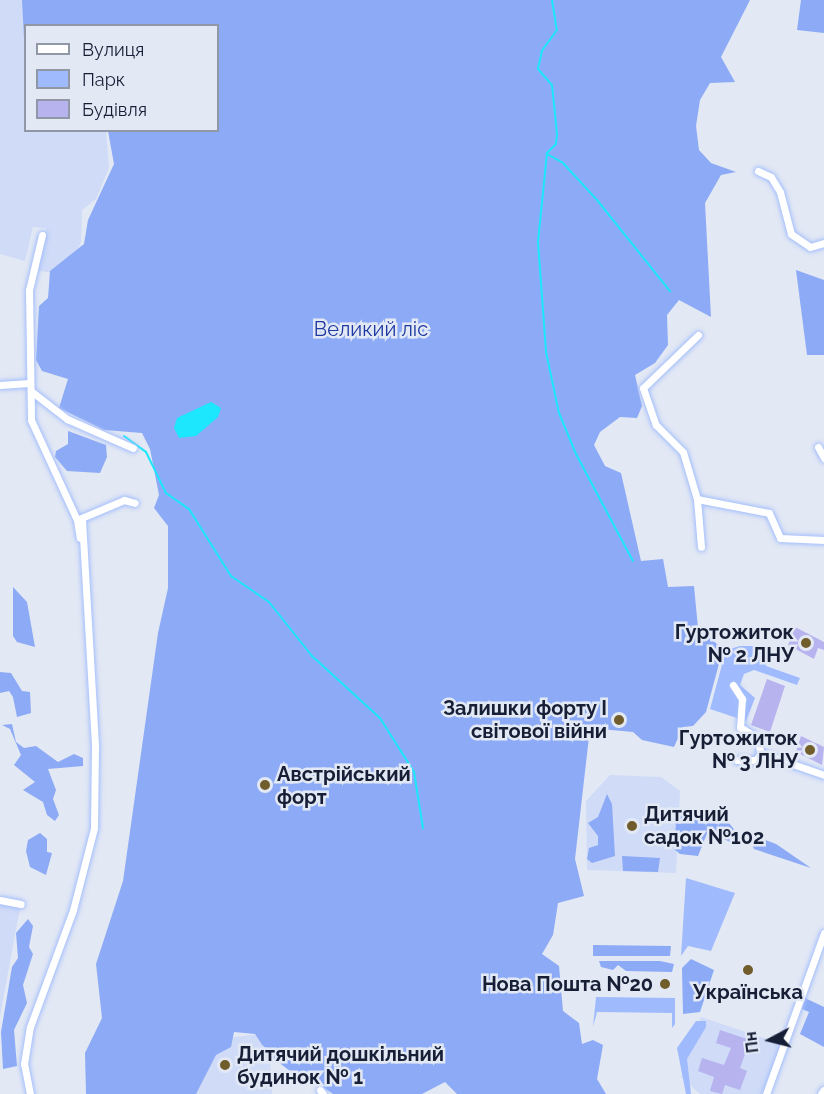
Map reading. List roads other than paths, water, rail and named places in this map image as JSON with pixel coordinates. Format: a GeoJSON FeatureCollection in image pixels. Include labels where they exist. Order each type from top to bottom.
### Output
{"type":"FeatureCollection","features":[{"type":"Feature","properties":{"kind":"street"},"geometry":{"type":"LineString","coordinates":[[758,171],[771,177],[780,192],[791,234],[810,247],[824,243]]}},
{"type":"Feature","properties":{"kind":"street"},"geometry":{"type":"LineString","coordinates":[[30,1094],[24,1051],[73,910],[94,828],[95,746],[79,519],[34,428],[29,383],[29,290],[42,235]]}},
{"type":"Feature","properties":{"kind":"street"},"geometry":{"type":"LineString","coordinates":[[698,335],[643,388],[656,425],[683,452],[697,499],[701,547]]}},
{"type":"Feature","properties":{"kind":"street"},"geometry":{"type":"LineString","coordinates":[[0,385],[29,383]]}},
{"type":"Feature","properties":{"kind":"street"},"geometry":{"type":"LineString","coordinates":[[29,383],[40,403],[133,448]]}},
{"type":"Feature","properties":{"kind":"street"},"geometry":{"type":"LineString","coordinates":[[818,447],[824,458]]}},
{"type":"Feature","properties":{"kind":"street"},"geometry":{"type":"LineString","coordinates":[[697,499],[769,513],[780,538],[824,540]]}},
{"type":"Feature","properties":{"kind":"street"},"geometry":{"type":"LineString","coordinates":[[79,519],[124,500],[135,503]]}},
{"type":"Feature","properties":{"kind":"street"},"geometry":{"type":"LineString","coordinates":[[734,686],[742,699],[740,727],[756,737],[760,753],[756,760],[737,760]]}},
{"type":"Feature","properties":{"kind":"street"},"geometry":{"type":"LineString","coordinates":[[760,753],[824,775]]}},
{"type":"Feature","properties":{"kind":"street"},"geometry":{"type":"LineString","coordinates":[[0,900],[21,904]]}},
{"type":"Feature","properties":{"kind":"street"},"geometry":{"type":"LineString","coordinates":[[766,1094],[822,944],[824,933]]}},
{"type":"Feature","properties":{"kind":"waterway"},"geometry":{"type":"LineString","coordinates":[[552,0],[557,30],[542,51],[538,69],[552,85],[557,134],[556,144],[547,153],[538,242],[546,352],[559,413],[576,454],[633,561]]}},
{"type":"Feature","properties":{"kind":"waterway"},"geometry":{"type":"LineString","coordinates":[[547,154],[563,163],[597,200],[670,291]]}},
{"type":"Feature","properties":{"kind":"waterway"},"geometry":{"type":"LineString","coordinates":[[124,436],[146,452],[166,493],[189,509],[231,576],[269,602],[312,656],[380,718],[414,772],[423,828]]}},
{"type":"Feature","properties":{"kind":"place","name":"Гуртожиток № 2 ЛНУ"},"geometry":{"type":"Point","coordinates":[806,643]}},
{"type":"Feature","properties":{"kind":"place","name":"Залишки форту І світової війни"},"geometry":{"type":"Point","coordinates":[619,720]}},
{"type":"Feature","properties":{"kind":"place","name":"Гуртожиток № 3 ЛНУ"},"geometry":{"type":"Point","coordinates":[810,750]}},
{"type":"Feature","properties":{"kind":"place","name":"Австрійський форт"},"geometry":{"type":"Point","coordinates":[265,785]}},
{"type":"Feature","properties":{"kind":"place","name":"Дитячий садок №102"},"geometry":{"type":"Point","coordinates":[632,826]}},
{"type":"Feature","properties":{"kind":"place","name":"Українська"},"geometry":{"type":"Point","coordinates":[748,970]}},
{"type":"Feature","properties":{"kind":"place","name":"Нова Пошта №20"},"geometry":{"type":"Point","coordinates":[665,984]}},
{"type":"Feature","properties":{"kind":"place","name":"Дитячий дошкільний будинок № 1"},"geometry":{"type":"Point","coordinates":[225,1065]}},
{"type":"Feature","properties":{"kind":"park label","name":"Великий ліс"},"geometry":{"type":"Point","coordinates":[371,329]}}]}
